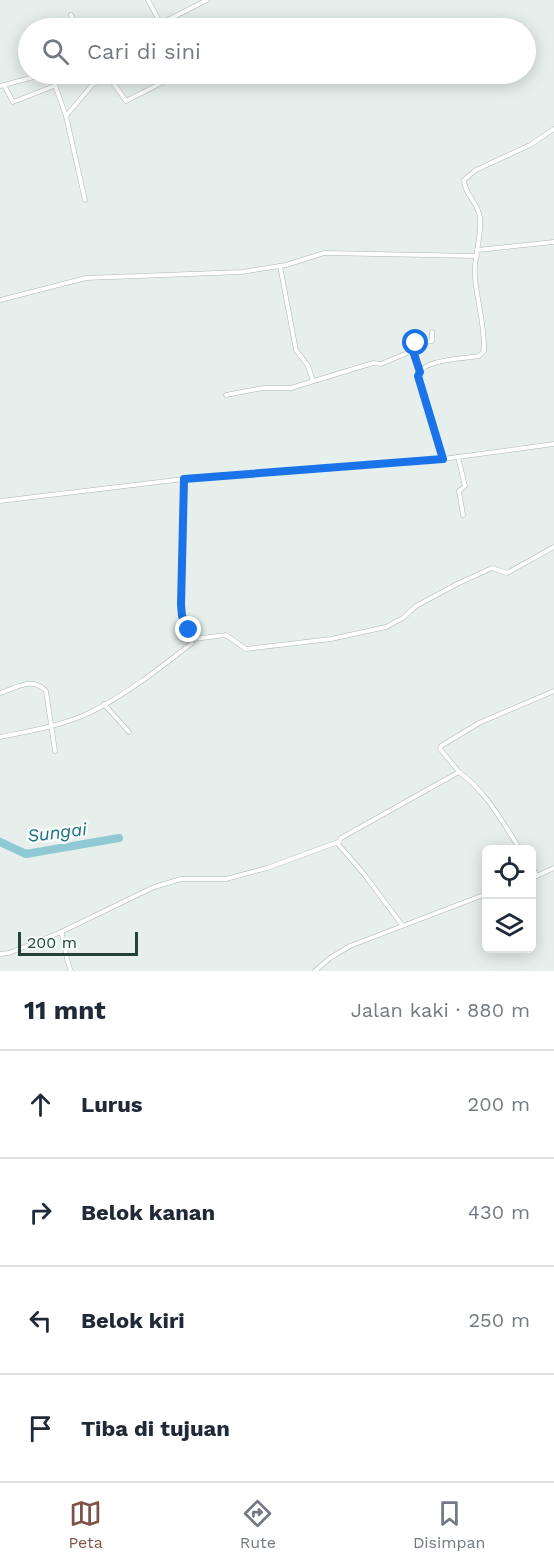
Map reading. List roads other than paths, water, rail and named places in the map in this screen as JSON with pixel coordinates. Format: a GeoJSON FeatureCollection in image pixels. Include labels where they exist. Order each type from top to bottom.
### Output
{"type":"FeatureCollection","features":[{"type":"Feature","properties":{"kind":"street"},"geometry":{"type":"LineString","coordinates":[[148,0],[156,18]]}},
{"type":"Feature","properties":{"kind":"street"},"geometry":{"type":"LineString","coordinates":[[174,18],[207,0]]}},
{"type":"Feature","properties":{"kind":"street"},"geometry":{"type":"LineString","coordinates":[[18,82],[2,86],[13,102],[54,86],[66,116],[85,200]]}},
{"type":"Feature","properties":{"kind":"street"},"geometry":{"type":"LineString","coordinates":[[66,116],[93,84]]}},
{"type":"Feature","properties":{"kind":"street"},"geometry":{"type":"LineString","coordinates":[[114,84],[126,101],[159,84]]}},
{"type":"Feature","properties":{"kind":"street"},"geometry":{"type":"LineString","coordinates":[[420,372],[433,364],[475,357],[483,353],[483,325],[475,276],[480,215],[478,207],[465,188],[465,178],[483,166],[540,140],[554,129]]}},
{"type":"Feature","properties":{"kind":"street"},"geometry":{"type":"LineString","coordinates":[[478,250],[554,242]]}},
{"type":"Feature","properties":{"kind":"street"},"geometry":{"type":"LineString","coordinates":[[0,300],[86,278],[242,272],[280,266],[324,253],[477,256]]}},
{"type":"Feature","properties":{"kind":"street"},"geometry":{"type":"LineString","coordinates":[[280,266],[296,350],[308,366],[313,381]]}},
{"type":"Feature","properties":{"kind":"street"},"geometry":{"type":"LineString","coordinates":[[432,332],[432,341],[416,343],[413,351],[420,372],[418,376],[443,459]]}},
{"type":"Feature","properties":{"kind":"street"},"geometry":{"type":"LineString","coordinates":[[226,395],[262,388],[290,388],[373,363],[381,364],[413,351]]}},
{"type":"Feature","properties":{"kind":"street"},"geometry":{"type":"LineString","coordinates":[[0,501],[184,479],[443,459],[554,444]]}},
{"type":"Feature","properties":{"kind":"street"},"geometry":{"type":"LineString","coordinates":[[458,457],[465,486],[459,491],[463,515]]}},
{"type":"Feature","properties":{"kind":"street"},"geometry":{"type":"LineString","coordinates":[[184,479],[181,605],[182,616],[194,639]]}},
{"type":"Feature","properties":{"kind":"street"},"geometry":{"type":"LineString","coordinates":[[0,737],[52,726],[89,713],[167,662],[194,639],[226,635],[246,649],[331,639],[386,627],[403,618],[417,606],[457,584],[492,568],[507,573],[554,548]]}},
{"type":"Feature","properties":{"kind":"street"},"geometry":{"type":"LineString","coordinates":[[0,693],[33,683],[40,685],[46,692],[55,751]]}},
{"type":"Feature","properties":{"kind":"street"},"geometry":{"type":"LineString","coordinates":[[517,845],[490,802],[459,772],[440,749],[441,746],[479,723],[554,692]]}},
{"type":"Feature","properties":{"kind":"street"},"geometry":{"type":"LineString","coordinates":[[104,704],[129,732]]}},
{"type":"Feature","properties":{"kind":"street"},"geometry":{"type":"LineString","coordinates":[[0,954],[61,932],[154,887],[181,879],[226,879],[267,868],[338,842],[459,772]]}},
{"type":"Feature","properties":{"kind":"street"},"geometry":{"type":"LineString","coordinates":[[338,842],[402,926]]}},
{"type":"Feature","properties":{"kind":"street"},"geometry":{"type":"LineString","coordinates":[[537,876],[554,868]]}},
{"type":"Feature","properties":{"kind":"street"},"geometry":{"type":"LineString","coordinates":[[315,971],[340,951],[482,896]]}},
{"type":"Feature","properties":{"kind":"street"},"geometry":{"type":"LineString","coordinates":[[61,932],[70,971]]}},
{"type":"Feature","properties":{"kind":"waterway","name":"Sungai"},"geometry":{"type":"LineString","coordinates":[[0,842],[26,854],[119,838]]}}]}
